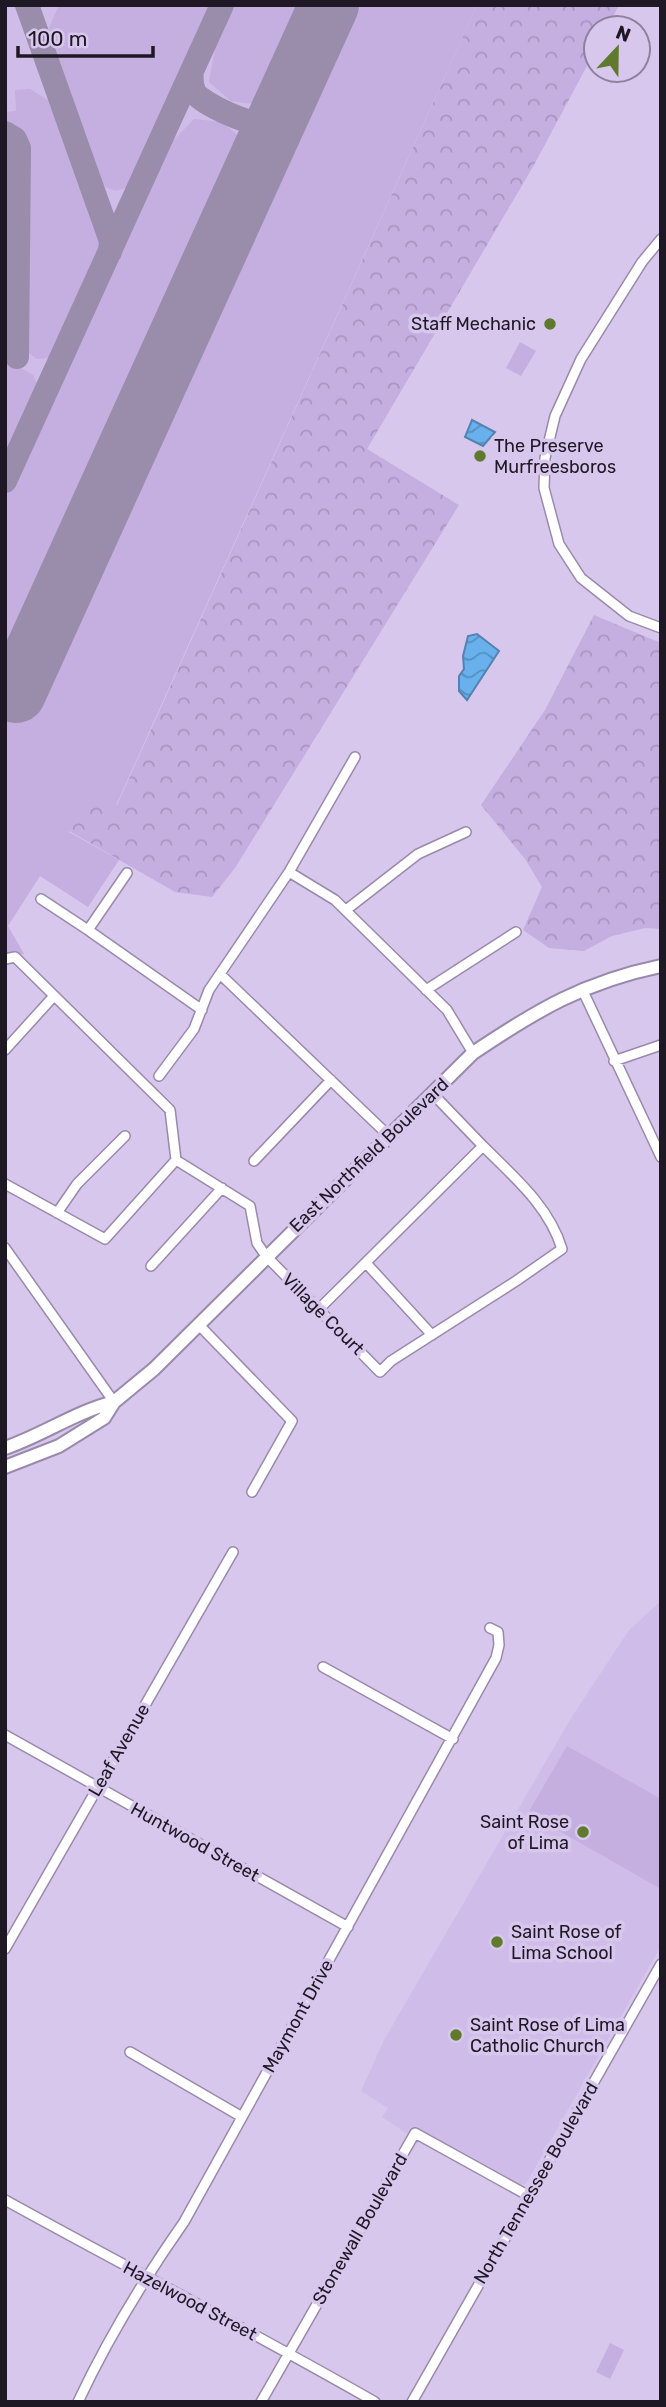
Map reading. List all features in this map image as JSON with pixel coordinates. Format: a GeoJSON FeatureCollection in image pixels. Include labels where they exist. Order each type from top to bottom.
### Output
{"type":"FeatureCollection","features":[{"type":"Feature","properties":{"kind":"main road","name":"East Northfield Boulevard"},"geometry":{"type":"LineString","coordinates":[[5,1467],[59,1446],[104,1418],[114,1402],[154,1369],[473,1053],[528,1016],[582,989],[661,966]]}},
{"type":"Feature","properties":{"kind":"main road","name":"East Northfield Boulevard"},"geometry":{"type":"LineString","coordinates":[[5,1448],[34,1438],[88,1409],[114,1402]]}},
{"type":"Feature","properties":{"kind":"street"},"geometry":{"type":"LineString","coordinates":[[661,239],[642,262],[581,359],[555,416],[545,458],[544,488],[559,544],[581,578],[629,616],[661,628]]}},
{"type":"Feature","properties":{"kind":"street"},"geometry":{"type":"LineString","coordinates":[[159,1076],[194,1029],[209,990],[289,873],[355,757]]}},
{"type":"Feature","properties":{"kind":"street"},"geometry":{"type":"LineString","coordinates":[[346,910],[418,854],[466,832]]}},
{"type":"Feature","properties":{"kind":"street"},"geometry":{"type":"LineString","coordinates":[[88,930],[127,873]]}},
{"type":"Feature","properties":{"kind":"street"},"geometry":{"type":"LineString","coordinates":[[289,873],[335,900],[346,910],[447,1010],[473,1053]]}},
{"type":"Feature","properties":{"kind":"street"},"geometry":{"type":"LineString","coordinates":[[41,899],[202,1010]]}},
{"type":"Feature","properties":{"kind":"street"},"geometry":{"type":"LineString","coordinates":[[426,990],[516,932]]}},
{"type":"Feature","properties":{"kind":"street"},"geometry":{"type":"LineString","coordinates":[[5,959],[15,957],[170,1110],[176,1160],[105,1239],[5,1184]]}},
{"type":"Feature","properties":{"kind":"street"},"geometry":{"type":"LineString","coordinates":[[220,974],[389,1136]]}},
{"type":"Feature","properties":{"kind":"street"},"geometry":{"type":"LineString","coordinates":[[582,989],[661,1157]]}},
{"type":"Feature","properties":{"kind":"street"},"geometry":{"type":"LineString","coordinates":[[5,1050],[53,997]]}},
{"type":"Feature","properties":{"kind":"street"},"geometry":{"type":"LineString","coordinates":[[614,1061],[661,1045]]}},
{"type":"Feature","properties":{"kind":"street"},"geometry":{"type":"LineString","coordinates":[[254,1161],[331,1080]]}},
{"type":"Feature","properties":{"kind":"street"},"geometry":{"type":"LineString","coordinates":[[366,1263],[432,1335],[562,1249],[558,1235],[536,1199],[432,1093]]}},
{"type":"Feature","properties":{"kind":"street"},"geometry":{"type":"LineString","coordinates":[[57,1213],[77,1184],[125,1136]]}},
{"type":"Feature","properties":{"kind":"street"},"geometry":{"type":"LineString","coordinates":[[319,1309],[483,1146]]}},
{"type":"Feature","properties":{"kind":"street"},"geometry":{"type":"LineString","coordinates":[[176,1160],[250,1206],[257,1243],[266,1256]]}},
{"type":"Feature","properties":{"kind":"street"},"geometry":{"type":"LineString","coordinates":[[150,1266],[222,1188]]}},
{"type":"Feature","properties":{"kind":"street"},"geometry":{"type":"LineString","coordinates":[[5,1248],[114,1402]]}},
{"type":"Feature","properties":{"kind":"street","name":"Village Court"},"geometry":{"type":"LineString","coordinates":[[266,1256],[380,1372],[391,1361],[432,1335]]}},
{"type":"Feature","properties":{"kind":"street"},"geometry":{"type":"LineString","coordinates":[[198,1324],[292,1422],[252,1492]]}},
{"type":"Feature","properties":{"kind":"street","name":"Leaf Avenue"},"geometry":{"type":"LineString","coordinates":[[5,1949],[233,1552]]}},
{"type":"Feature","properties":{"kind":"street","name":"Maymont Drive"},"geometry":{"type":"LineString","coordinates":[[78,2402],[98,2359],[146,2278],[184,2221],[453,1739],[496,1658],[498,1632],[490,1628]]}},
{"type":"Feature","properties":{"kind":"street"},"geometry":{"type":"LineString","coordinates":[[323,1667],[453,1739]]}},
{"type":"Feature","properties":{"kind":"street","name":"Huntwood Street"},"geometry":{"type":"LineString","coordinates":[[5,1735],[348,1927]]}},
{"type":"Feature","properties":{"kind":"street","name":"North Tennessee Boulevard"},"geometry":{"type":"LineString","coordinates":[[412,2402],[661,1964]]}},
{"type":"Feature","properties":{"kind":"street"},"geometry":{"type":"LineString","coordinates":[[130,2052],[242,2117]]}},
{"type":"Feature","properties":{"kind":"street","name":"Stonewall Boulevard"},"geometry":{"type":"LineString","coordinates":[[261,2402],[415,2133],[528,2196]]}},
{"type":"Feature","properties":{"kind":"street","name":"Hazelwood Street"},"geometry":{"type":"LineString","coordinates":[[5,2200],[375,2402]]}},
{"type":"Feature","properties":{"kind":"shaded area"},"geometry":{"type":"Polygon","coordinates":[[[5,5],[475,5],[109,822],[71,822],[5,925],[5,5]]]}},
{"type":"Feature","properties":{"kind":"shaded area","name":"Saint Rose of Lima"},"geometry":{"type":"Polygon","coordinates":[[[661,1601],[661,1946],[526,2184],[518,2185],[413,2128],[406,2133],[382,2117],[388,2108],[361,2091],[384,2040],[571,1718],[629,1630],[661,1601]]]}},
{"type":"Feature","properties":{"kind":"green space"},"geometry":{"type":"Polygon","coordinates":[[[59,5],[213,5],[134,181],[121,190],[112,190],[98,181],[62,88],[49,28],[59,5]]]}},
{"type":"Feature","properties":{"kind":"green space"},"geometry":{"type":"Polygon","coordinates":[[[230,5],[308,5],[262,105],[231,101],[209,82],[217,37],[230,5]]]}},
{"type":"Feature","properties":{"kind":"green space"},"geometry":{"type":"Polygon","coordinates":[[[352,5],[477,5],[116,805],[91,798],[69,832],[119,860],[88,907],[40,876],[8,926],[24,954],[5,956],[5,697],[34,709],[352,5]]]}},
{"type":"Feature","properties":{"kind":"green space"},"geometry":{"type":"Polygon","coordinates":[[[477,5],[619,5],[614,14],[582,14],[582,75],[534,165],[367,449],[459,505],[235,868],[212,897],[175,892],[69,831],[91,798],[117,805],[477,5]]]}},
{"type":"Feature","properties":{"kind":"green space"},"geometry":{"type":"Polygon","coordinates":[[[30,89],[51,102],[101,237],[102,248],[57,352],[47,358],[37,359],[29,353],[24,342],[27,141],[5,125],[5,112],[16,111],[15,90],[30,89]]]}},
{"type":"Feature","properties":{"kind":"green space"},"geometry":{"type":"Polygon","coordinates":[[[194,119],[222,122],[245,141],[5,667],[5,499],[164,150],[194,119]]]}},
{"type":"Feature","properties":{"kind":"green space"},"geometry":{"type":"Polygon","coordinates":[[[520,342],[536,351],[521,376],[506,368],[520,342]]]}},
{"type":"Feature","properties":{"kind":"green space"},"geometry":{"type":"Polygon","coordinates":[[[9,361],[33,375],[39,388],[5,463],[5,362],[9,361]]]}},
{"type":"Feature","properties":{"kind":"green space"},"geometry":{"type":"Polygon","coordinates":[[[594,615],[661,643],[661,929],[645,928],[612,936],[584,951],[549,948],[523,930],[542,887],[525,859],[481,805],[545,710],[594,615]]]}},
{"type":"Feature","properties":{"kind":"green space"},"geometry":{"type":"Polygon","coordinates":[[[567,1746],[661,1799],[661,1889],[528,1813],[567,1746]]]}},
{"type":"Feature","properties":{"kind":"green space"},"geometry":{"type":"Polygon","coordinates":[[[610,2343],[624,2350],[610,2379],[596,2372],[610,2343]]]}},
{"type":"Feature","properties":{"kind":"water"},"geometry":{"type":"Polygon","coordinates":[[[472,420],[495,432],[483,446],[465,437],[472,420]]]}},
{"type":"Feature","properties":{"kind":"water"},"geometry":{"type":"Polygon","coordinates":[[[477,634],[499,651],[467,700],[459,691],[459,676],[464,669],[463,656],[468,636],[477,634]]]}},
{"type":"Feature","properties":{"kind":"taxiway"},"geometry":{"type":"LineString","coordinates":[[27,5],[111,241],[110,252]]}},
{"type":"Feature","properties":{"kind":"taxiway"},"geometry":{"type":"LineString","coordinates":[[5,481],[222,5]]}},
{"type":"Feature","properties":{"kind":"taxiway"},"geometry":{"type":"LineString","coordinates":[[192,71],[193,88],[200,98],[228,114],[250,122],[268,122],[284,104]]}},
{"type":"Feature","properties":{"kind":"taxiway"},"geometry":{"type":"LineString","coordinates":[[250,122],[262,135],[263,150]]}},
{"type":"Feature","properties":{"kind":"taxiway"},"geometry":{"type":"LineString","coordinates":[[5,133],[15,139],[19,148],[17,357]]}},
{"type":"Feature","properties":{"kind":"taxiway"},"geometry":{"type":"LineString","coordinates":[[5,688],[16,693]]}},
{"type":"Feature","properties":{"kind":"runway"},"geometry":{"type":"LineString","coordinates":[[16,693],[329,5]]}},
{"type":"Feature","properties":{"kind":"place","name":"Staff Mechanic"},"geometry":{"type":"Point","coordinates":[550,324]}},
{"type":"Feature","properties":{"kind":"place","name":"The Preserve Murfreesboros"},"geometry":{"type":"Point","coordinates":[480,456]}},
{"type":"Feature","properties":{"kind":"place","name":"Saint Rose of Lima"},"geometry":{"type":"Point","coordinates":[583,1832]}},
{"type":"Feature","properties":{"kind":"place","name":"Saint Rose of Lima School"},"geometry":{"type":"Point","coordinates":[497,1942]}},
{"type":"Feature","properties":{"kind":"place","name":"Saint Rose of Lima Catholic Church"},"geometry":{"type":"Point","coordinates":[456,2035]}}]}
